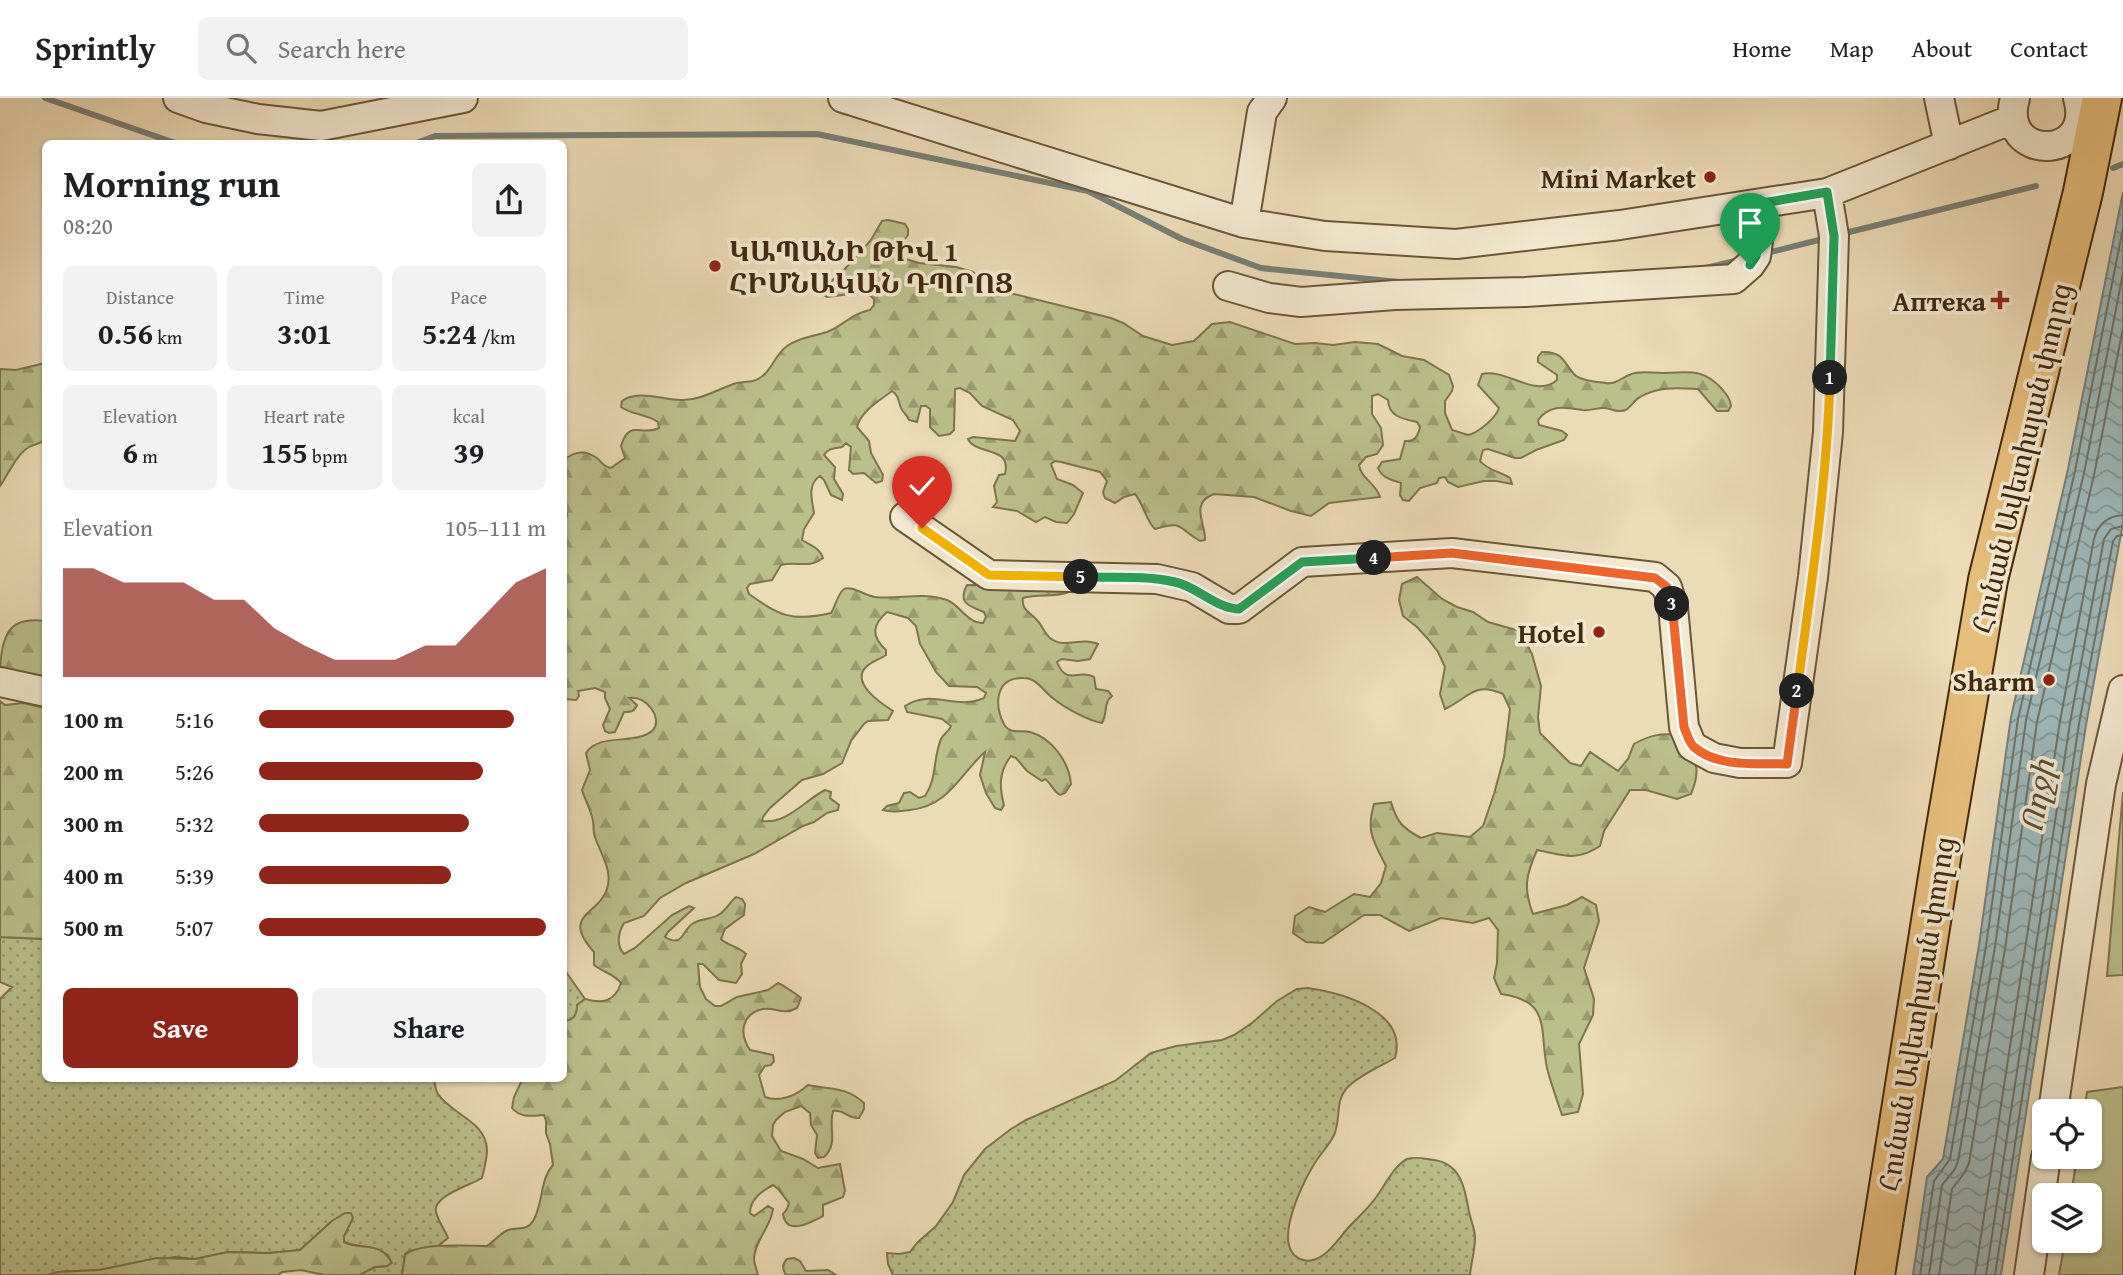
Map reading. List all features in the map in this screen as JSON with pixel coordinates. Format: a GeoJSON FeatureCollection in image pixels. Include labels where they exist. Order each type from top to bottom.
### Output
{"type":"FeatureCollection","features":[{"type":"Feature","properties":{"kind":"highway","name":"Հունան Ավետիսյան փողոց"},"geometry":{"type":"LineString","coordinates":[[1875,1275],[1988,580],[2083,192],[2102,98]]}},
{"type":"Feature","properties":{"kind":"street"},"geometry":{"type":"LineString","coordinates":[[178,98],[206,108],[258,119],[321,126],[463,98]]}},
{"type":"Feature","properties":{"kind":"street"},"geometry":{"type":"LineString","coordinates":[[1244,223],[1262,112],[1272,98]]}},
{"type":"Feature","properties":{"kind":"street"},"geometry":{"type":"LineString","coordinates":[[1939,98],[1949,145]]}},
{"type":"Feature","properties":{"kind":"street"},"geometry":{"type":"LineString","coordinates":[[848,99],[1244,223],[1325,236],[1457,244],[1620,225],[1827,192],[1949,145],[2014,109],[2017,130],[2025,139],[2035,145],[2058,145],[2076,131],[2081,109],[2078,98]]}},
{"type":"Feature","properties":{"kind":"street"},"geometry":{"type":"LineString","coordinates":[[2047,147],[2064,158],[2076,174],[2083,192]]}},
{"type":"Feature","properties":{"kind":"street"},"geometry":{"type":"LineString","coordinates":[[905,517],[989,575],[1157,579],[1192,587],[1229,609],[1239,609],[1302,562],[1452,553],[1655,578],[1667,587],[1673,607],[1684,727],[1692,746],[1714,758],[1740,763],[1787,764],[1813,577],[1828,432],[1834,236],[1827,192]]}},
{"type":"Feature","properties":{"kind":"street"},"geometry":{"type":"LineString","coordinates":[[1228,286],[1269,298],[1301,302],[1734,279],[1756,256],[1763,203]]}},
{"type":"Feature","properties":{"kind":"street"},"geometry":{"type":"LineString","coordinates":[[0,682],[42,691]]}},
{"type":"Feature","properties":{"kind":"street"},"geometry":{"type":"LineString","coordinates":[[2055,1099],[2101,784],[2123,690]]}},
{"type":"Feature","properties":{"kind":"street"},"geometry":{"type":"LineString","coordinates":[[2029,1275],[2044,1169]]}},
{"type":"Feature","properties":{"kind":"green space"},"geometry":{"type":"Polygon","coordinates":[[[882,221],[905,224],[908,229],[908,235],[898,248],[902,258],[973,272],[990,288],[1111,318],[1143,336],[1172,345],[1194,341],[1212,324],[1230,322],[1295,344],[1378,344],[1402,356],[1424,360],[1449,375],[1453,386],[1445,401],[1445,413],[1452,430],[1468,435],[1486,424],[1499,408],[1478,385],[1482,374],[1501,375],[1530,385],[1549,385],[1557,380],[1557,375],[1538,362],[1542,352],[1559,356],[1575,375],[1594,382],[1614,383],[1631,374],[1642,372],[1701,374],[1721,388],[1729,398],[1731,406],[1728,411],[1717,411],[1698,389],[1676,388],[1647,393],[1623,411],[1604,408],[1553,409],[1538,420],[1539,425],[1562,431],[1567,435],[1564,440],[1521,458],[1483,450],[1480,461],[1486,467],[1510,478],[1512,484],[1484,481],[1458,487],[1448,482],[1445,477],[1439,478],[1437,483],[1420,488],[1409,501],[1403,500],[1400,495],[1401,483],[1390,480],[1378,468],[1382,462],[1400,459],[1405,441],[1416,438],[1420,427],[1417,422],[1394,414],[1388,400],[1378,394],[1372,396],[1372,414],[1381,428],[1383,445],[1377,454],[1366,457],[1359,465],[1380,497],[1329,503],[1311,516],[1254,497],[1214,494],[1206,498],[1200,508],[1205,540],[1200,541],[1176,525],[1155,529],[1135,494],[1115,503],[1105,498],[1103,492],[1107,481],[1100,472],[1055,461],[1051,464],[1057,479],[1073,485],[1083,493],[1067,523],[1045,517],[1036,522],[1017,511],[993,507],[997,502],[994,486],[999,475],[1005,474],[1006,465],[998,455],[978,448],[968,439],[973,437],[1015,441],[1020,431],[1013,420],[982,406],[970,393],[960,388],[955,389],[954,430],[950,434],[939,436],[930,427],[930,409],[921,406],[917,422],[909,420],[892,391],[866,411],[857,427],[869,441],[871,453],[883,475],[882,481],[876,483],[864,473],[853,474],[849,470],[851,447],[846,443],[828,451],[824,455],[835,467],[834,479],[843,494],[842,500],[831,495],[820,476],[816,479],[811,493],[814,513],[804,529],[802,540],[817,549],[823,558],[808,564],[781,565],[772,580],[750,584],[747,588],[749,594],[769,608],[796,617],[831,613],[840,594],[847,588],[884,598],[937,597],[956,606],[973,621],[983,623],[986,617],[984,612],[964,600],[967,585],[1066,586],[1069,592],[1023,598],[1023,605],[1048,636],[1056,641],[1098,644],[1090,659],[1062,659],[1057,662],[1065,674],[1094,677],[1096,689],[1108,691],[1112,696],[1107,702],[1102,723],[1064,706],[1033,680],[1014,679],[1002,687],[999,694],[1001,718],[1007,728],[1038,735],[1058,752],[1070,776],[1071,784],[1065,793],[1060,795],[1045,779],[1042,781],[1027,771],[1011,756],[1001,779],[1004,805],[1001,810],[995,808],[980,775],[985,752],[944,796],[935,802],[910,810],[883,810],[899,803],[904,793],[910,792],[919,798],[925,796],[931,783],[941,739],[951,726],[942,719],[907,712],[905,706],[925,699],[974,701],[984,698],[986,693],[977,687],[949,686],[936,672],[920,644],[916,626],[908,618],[887,612],[878,621],[875,631],[886,655],[866,667],[862,680],[869,692],[893,711],[888,720],[868,721],[864,724],[851,741],[842,763],[823,774],[802,780],[770,808],[762,821],[779,819],[825,790],[831,792],[830,798],[839,805],[838,810],[827,813],[754,854],[686,883],[660,898],[644,916],[624,923],[619,939],[624,954],[635,948],[672,915],[689,906],[694,908],[665,937],[679,940],[692,924],[720,914],[736,897],[742,899],[745,904],[744,915],[725,929],[721,939],[746,954],[741,964],[742,974],[736,983],[719,980],[703,964],[698,964],[700,987],[706,999],[715,1006],[721,1006],[737,997],[768,990],[778,983],[801,998],[797,1008],[792,1010],[763,1009],[750,1015],[744,1025],[744,1038],[750,1050],[773,1055],[774,1061],[765,1066],[759,1075],[765,1097],[788,1097],[808,1085],[844,1091],[864,1103],[859,1118],[833,1111],[832,1141],[824,1157],[818,1158],[815,1153],[817,1135],[811,1125],[810,1113],[801,1106],[785,1112],[773,1125],[772,1136],[781,1151],[818,1168],[840,1164],[845,1191],[843,1197],[823,1205],[823,1216],[794,1226],[785,1221],[783,1214],[789,1203],[778,1189],[773,1185],[757,1196],[750,1213],[754,1216],[768,1206],[773,1209],[755,1251],[754,1260],[758,1275],[402,1275],[405,1255],[412,1251],[444,1246],[487,1246],[506,1231],[531,1224],[553,1165],[544,1115],[526,1116],[519,1113],[512,1108],[514,1097],[521,1082],[567,1082],[567,1020],[574,1016],[577,1005],[585,999],[607,1000],[615,994],[621,983],[594,965],[594,952],[581,930],[581,922],[585,916],[603,898],[609,875],[594,835],[592,817],[582,790],[590,770],[586,753],[600,743],[646,735],[653,730],[656,720],[647,704],[636,698],[629,698],[636,707],[632,711],[624,712],[615,732],[609,733],[603,725],[610,709],[605,692],[595,688],[578,691],[576,700],[567,699],[567,458],[575,453],[592,455],[611,468],[625,458],[621,446],[628,433],[632,430],[659,428],[658,422],[653,419],[621,407],[622,401],[643,395],[688,400],[737,383],[753,381],[764,375],[782,350],[792,343],[827,332],[857,314],[870,310],[874,299],[866,292],[827,297],[822,294],[822,289],[843,271],[871,240],[882,221]]]}},
{"type":"Feature","properties":{"kind":"green space"},"geometry":{"type":"Polygon","coordinates":[[[42,364],[42,442],[29,447],[20,455],[0,486],[0,369],[16,370],[42,364]]]}},
{"type":"Feature","properties":{"kind":"green space"},"geometry":{"type":"Polygon","coordinates":[[[1417,577],[1442,599],[1457,607],[1473,612],[1488,622],[1520,631],[1532,654],[1541,686],[1538,717],[1540,733],[1570,763],[1581,766],[1590,752],[1618,771],[1628,759],[1634,744],[1667,734],[1679,735],[1695,763],[1695,784],[1691,794],[1677,799],[1646,790],[1630,790],[1604,831],[1600,846],[1576,856],[1537,850],[1530,867],[1527,889],[1533,914],[1567,905],[1582,897],[1596,905],[1599,921],[1584,968],[1594,999],[1593,1015],[1579,1044],[1583,1094],[1578,1112],[1562,1115],[1547,1068],[1542,1029],[1536,1010],[1529,1003],[1501,994],[1494,978],[1498,930],[1489,918],[1473,923],[1441,918],[1409,931],[1380,915],[1364,915],[1323,943],[1306,942],[1293,933],[1295,916],[1309,907],[1325,912],[1354,894],[1370,897],[1381,883],[1386,866],[1372,836],[1374,804],[1391,802],[1401,824],[1421,838],[1437,833],[1470,837],[1483,826],[1504,757],[1510,709],[1503,694],[1485,689],[1472,692],[1445,709],[1440,694],[1445,667],[1428,639],[1403,616],[1399,600],[1402,584],[1417,577]]]}},
{"type":"Feature","properties":{"kind":"green space"},"geometry":{"type":"Polygon","coordinates":[[[42,621],[42,693],[0,681],[2,650],[7,634],[17,624],[42,621]]]}},
{"type":"Feature","properties":{"kind":"green space"},"geometry":{"type":"Polygon","coordinates":[[[0,701],[5,705],[23,703],[42,707],[42,939],[0,937],[0,701]]]}},
{"type":"Feature","properties":{"kind":"green space"},"geometry":{"type":"Polygon","coordinates":[[[2123,792],[2123,975],[2107,976],[2123,792]]]}},
{"type":"Feature","properties":{"kind":"green space"},"geometry":{"type":"Polygon","coordinates":[[[0,937],[42,939],[42,1082],[435,1082],[438,1094],[444,1101],[475,1125],[485,1140],[487,1150],[482,1178],[440,1201],[436,1212],[448,1238],[438,1246],[405,1254],[402,1275],[359,1275],[375,1267],[387,1266],[388,1255],[376,1249],[344,1242],[348,1230],[332,1221],[300,1250],[269,1253],[228,1252],[195,1259],[175,1257],[99,1270],[47,1275],[0,1275],[0,999],[12,987],[0,982],[0,937]]]}},
{"type":"Feature","properties":{"kind":"green space"},"geometry":{"type":"Polygon","coordinates":[[[567,973],[585,999],[567,1020],[567,973]]]}},
{"type":"Feature","properties":{"kind":"green space"},"geometry":{"type":"Polygon","coordinates":[[[1308,988],[1338,994],[1369,1007],[1392,1028],[1396,1042],[1395,1058],[1356,1080],[1343,1094],[1334,1135],[1308,1175],[1291,1216],[1288,1231],[1293,1254],[1310,1261],[1323,1255],[1370,1205],[1398,1166],[1407,1159],[1420,1158],[1443,1162],[1460,1178],[1475,1235],[1470,1275],[893,1275],[887,1253],[910,1252],[936,1226],[953,1202],[964,1175],[985,1149],[1011,1129],[1115,1081],[1151,1053],[1176,1046],[1222,1040],[1234,1035],[1277,1001],[1297,989],[1308,988]]]}},
{"type":"Feature","properties":{"kind":"green space"},"geometry":{"type":"Polygon","coordinates":[[[2123,1087],[2123,1275],[2059,1275],[2063,1253],[2102,1253],[2102,1183],[2073,1183],[2075,1169],[2102,1169],[2102,1099],[2086,1099],[2087,1092],[2123,1087]]]}},
{"type":"Feature","properties":{"kind":"green space"},"geometry":{"type":"Polygon","coordinates":[[[345,1213],[351,1213],[353,1218],[344,1236],[344,1242],[382,1251],[392,1263],[359,1275],[324,1275],[301,1270],[278,1275],[47,1275],[99,1270],[157,1258],[195,1259],[228,1252],[269,1253],[300,1250],[345,1213]]]}},
{"type":"Feature","properties":{"kind":"green space"},"geometry":{"type":"Polygon","coordinates":[[[787,1259],[800,1261],[806,1271],[828,1270],[836,1275],[786,1275],[784,1263],[787,1259]]]}},
{"type":"Feature","properties":{"kind":"water","name":"Ողջի"},"geometry":{"type":"Polygon","coordinates":[[[2123,192],[2123,523],[2086,725],[2001,1275],[1913,1275],[1927,1177],[1943,1159],[1979,945],[2011,717],[2068,469],[2123,192]]]}},
{"type":"Feature","properties":{"kind":"waterway"},"geometry":{"type":"LineString","coordinates":[[45,98],[166,140]]}},
{"type":"Feature","properties":{"kind":"waterway"},"geometry":{"type":"LineString","coordinates":[[424,140],[435,136],[817,134],[1088,191],[1182,239],[1261,268],[1399,282]]}},
{"type":"Feature","properties":{"kind":"waterway"},"geometry":{"type":"LineString","coordinates":[[2113,168],[2123,164]]}},
{"type":"Feature","properties":{"kind":"waterway"},"geometry":{"type":"LineString","coordinates":[[1841,234],[2036,186]]}},
{"type":"Feature","properties":{"kind":"waterway"},"geometry":{"type":"LineString","coordinates":[[1763,254],[1827,238]]}},
{"type":"Feature","properties":{"kind":"waterway"},"geometry":{"type":"LineString","coordinates":[[1706,268],[1739,260]]}},
{"type":"Feature","properties":{"kind":"place","name":"Mini Market"},"geometry":{"type":"Point","coordinates":[1710,177]}},
{"type":"Feature","properties":{"kind":"place","name":"ԿԱՊԱՆԻ ԹԻՎ 1 ՀԻՄՆԱԿԱՆ ԴՊՐՈՑ"},"geometry":{"type":"Point","coordinates":[715,266]}},
{"type":"Feature","properties":{"kind":"place","name":"Аптека"},"geometry":{"type":"Point","coordinates":[2000,300]}},
{"type":"Feature","properties":{"kind":"place","name":"Hotel"},"geometry":{"type":"Point","coordinates":[1599,632]}},
{"type":"Feature","properties":{"kind":"place","name":"Sharm"},"geometry":{"type":"Point","coordinates":[2049,680]}},
{"type":"Feature","properties":{"kind":"route"},"geometry":{"type":"LineString","coordinates":[[922,528],[989,575],[1174,581],[1192,587],[1229,609],[1239,609],[1302,562],[1452,553],[1655,578],[1667,587],[1673,607],[1684,727],[1692,746],[1714,758],[1740,763],[1787,764],[1813,577],[1828,432],[1834,236],[1827,192],[1763,203],[1756,256],[1750,265]]}}]}
